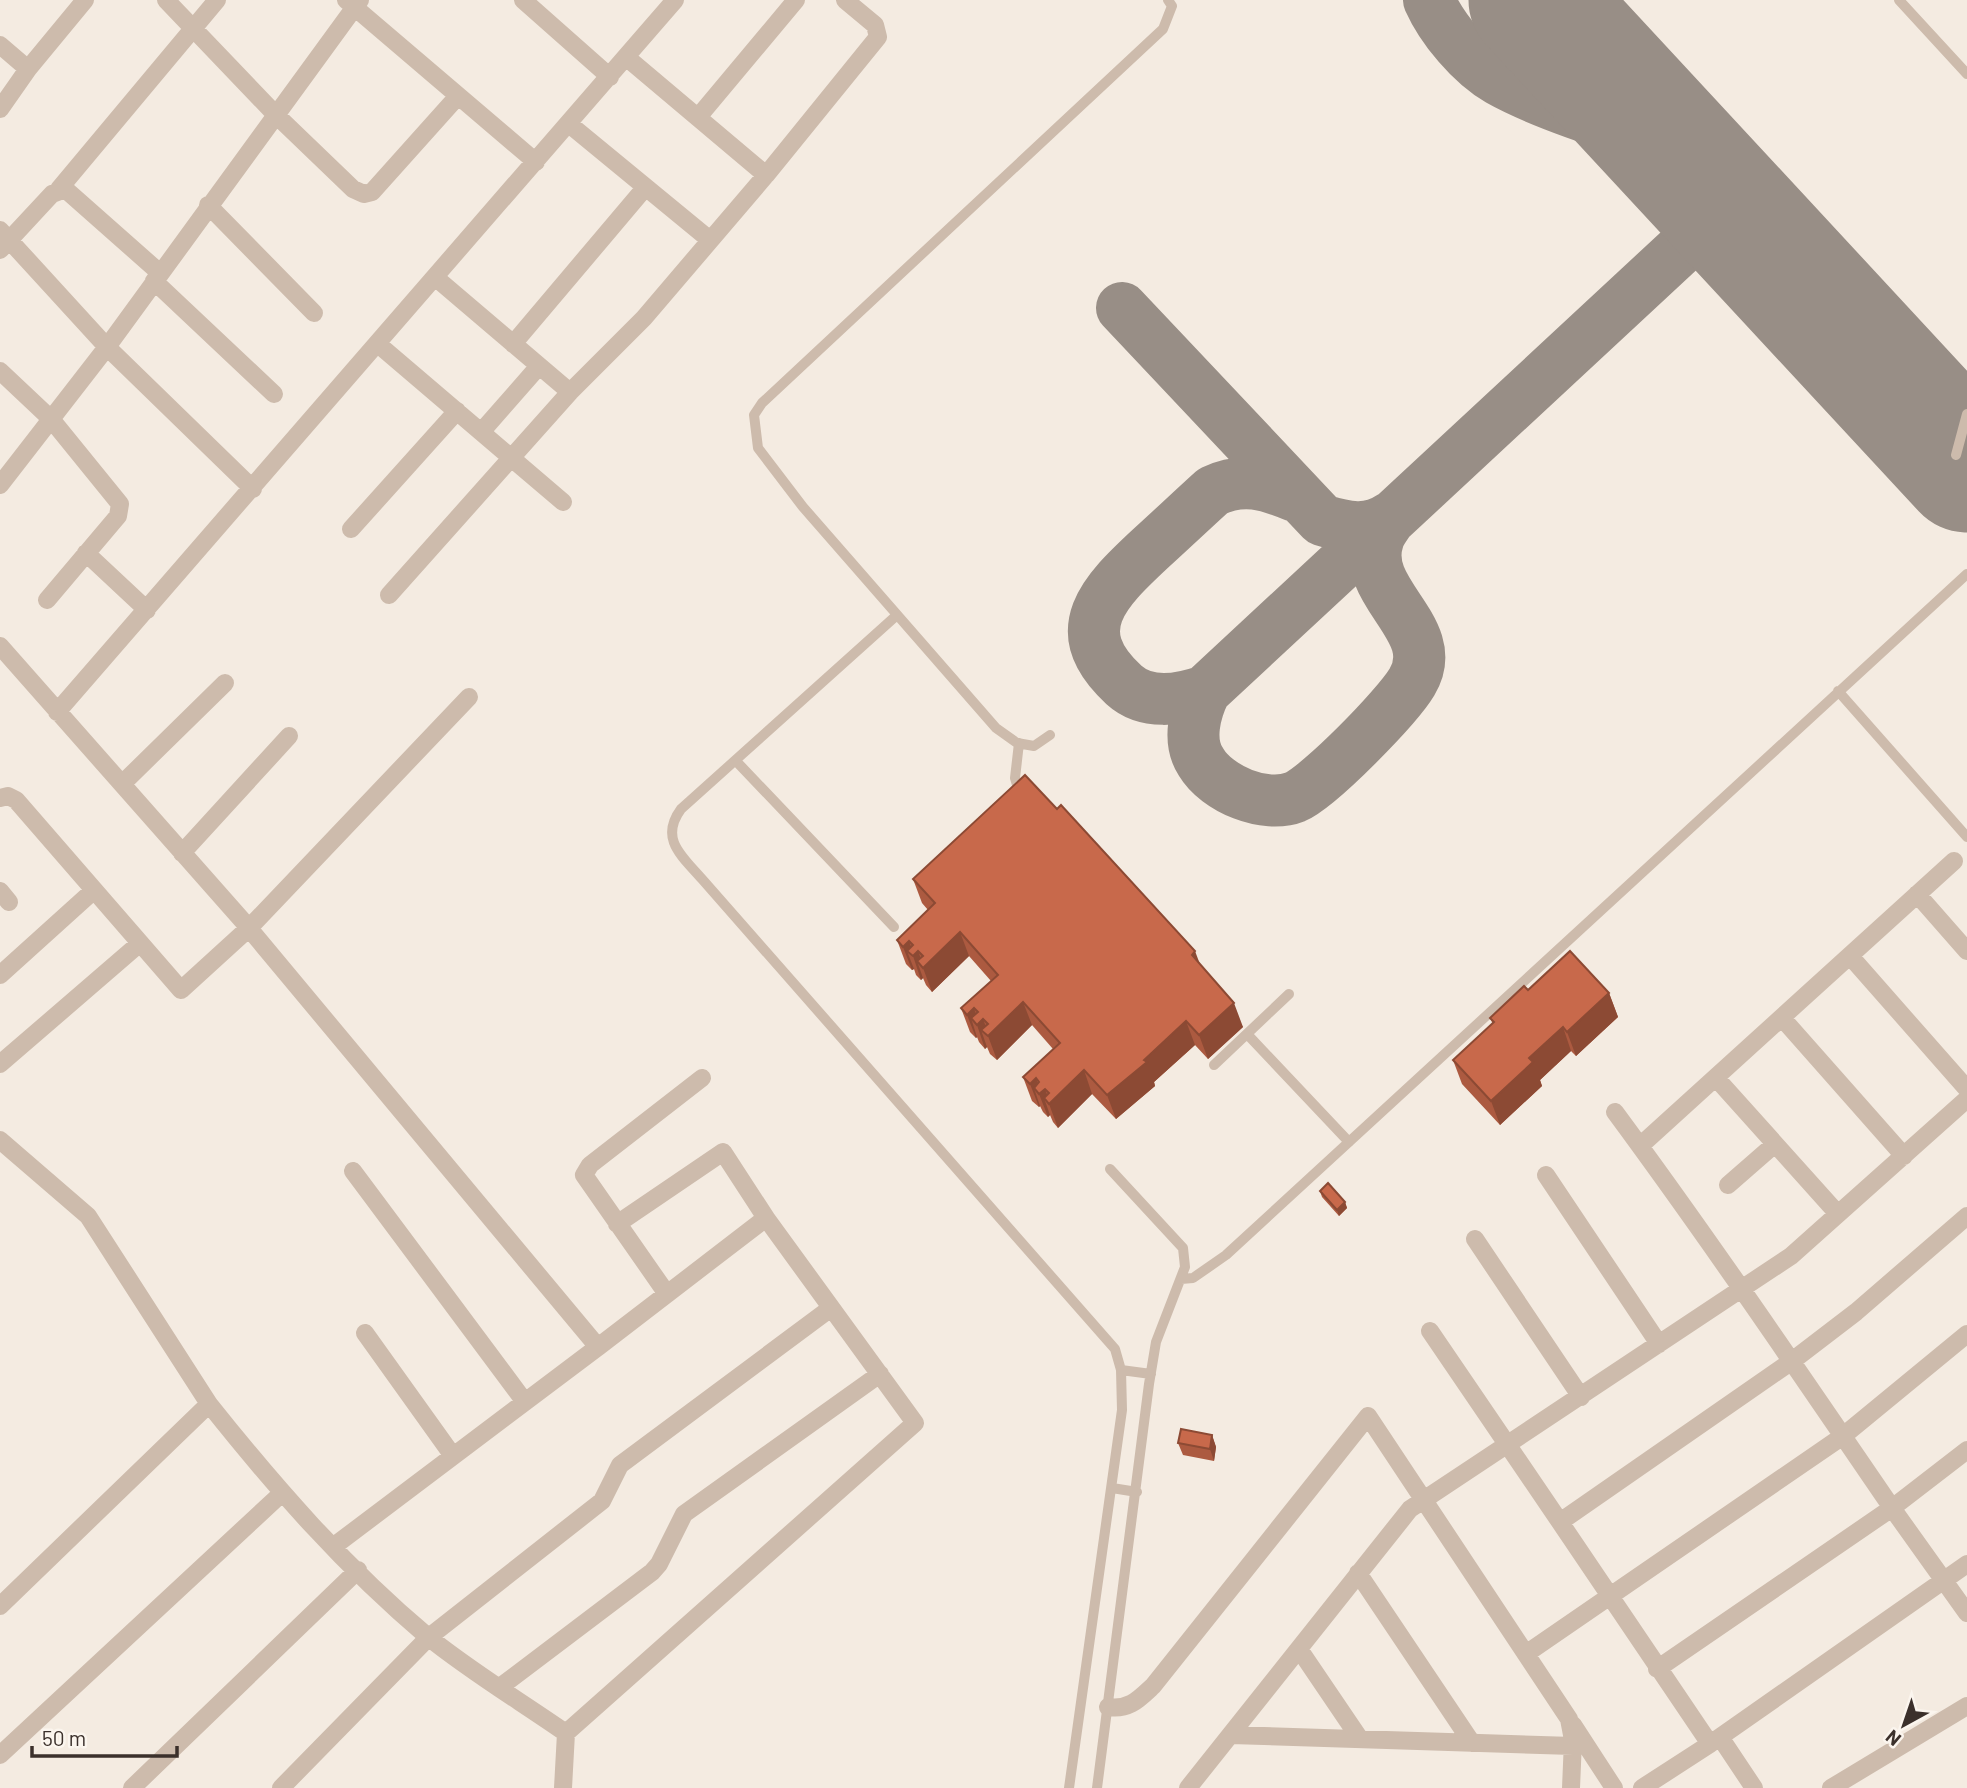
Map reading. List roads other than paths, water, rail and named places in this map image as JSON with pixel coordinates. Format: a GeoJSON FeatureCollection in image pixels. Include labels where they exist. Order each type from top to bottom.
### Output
{"type":"FeatureCollection","features":[{"type":"Feature","properties":{"kind":"street"},"geometry":{"type":"LineString","coordinates":[[0,109],[28,69],[85,0]]}},
{"type":"Feature","properties":{"kind":"street"},"geometry":{"type":"LineString","coordinates":[[166,0],[275,114],[353,189],[364,194],[372,192],[458,96]]}},
{"type":"Feature","properties":{"kind":"street"},"geometry":{"type":"LineString","coordinates":[[218,0],[192,27],[59,189],[3,240],[107,347],[253,489]]}},
{"type":"Feature","properties":{"kind":"street"},"geometry":{"type":"LineString","coordinates":[[523,0],[610,76]]}},
{"type":"Feature","properties":{"kind":"street"},"geometry":{"type":"LineString","coordinates":[[57,712],[379,345],[675,0]]}},
{"type":"Feature","properties":{"kind":"street"},"geometry":{"type":"LineString","coordinates":[[699,116],[796,0]]}},
{"type":"Feature","properties":{"kind":"street"},"geometry":{"type":"LineString","coordinates":[[389,595],[570,391],[644,318],[878,37],[875,25],[845,0]]}},
{"type":"Feature","properties":{"kind":"street"},"geometry":{"type":"LineString","coordinates":[[0,485],[107,347],[353,2],[536,162]]}},
{"type":"Feature","properties":{"kind":"street"},"geometry":{"type":"LineString","coordinates":[[0,45],[28,69]]}},
{"type":"Feature","properties":{"kind":"street"},"geometry":{"type":"LineString","coordinates":[[626,57],[766,174]]}},
{"type":"Feature","properties":{"kind":"street"},"geometry":{"type":"LineString","coordinates":[[569,124],[644,189],[710,240]]}},
{"type":"Feature","properties":{"kind":"street"},"geometry":{"type":"LineString","coordinates":[[59,189],[70,193],[274,394]]}},
{"type":"Feature","properties":{"kind":"street"},"geometry":{"type":"LineString","coordinates":[[513,344],[644,189]]}},
{"type":"Feature","properties":{"kind":"street"},"geometry":{"type":"LineString","coordinates":[[208,205],[314,313]]}},
{"type":"Feature","properties":{"kind":"street"},"geometry":{"type":"LineString","coordinates":[[436,278],[570,391]]}},
{"type":"Feature","properties":{"kind":"street"},"geometry":{"type":"LineString","coordinates":[[379,345],[563,502]]}},
{"type":"Feature","properties":{"kind":"street"},"geometry":{"type":"LineString","coordinates":[[482,431],[539,366]]}},
{"type":"Feature","properties":{"kind":"street"},"geometry":{"type":"LineString","coordinates":[[2,377],[51,419],[120,504],[118,516],[47,600]]}},
{"type":"Feature","properties":{"kind":"street"},"geometry":{"type":"LineString","coordinates":[[351,529],[457,411]]}},
{"type":"Feature","properties":{"kind":"street"},"geometry":{"type":"LineString","coordinates":[[86,553],[147,610]]}},
{"type":"Feature","properties":{"kind":"street"},"geometry":{"type":"LineString","coordinates":[[0,646],[249,928],[598,1347]]}},
{"type":"Feature","properties":{"kind":"street"},"geometry":{"type":"LineString","coordinates":[[122,784],[225,683]]}},
{"type":"Feature","properties":{"kind":"street"},"geometry":{"type":"LineString","coordinates":[[0,798],[8,796],[16,800],[181,990],[249,928],[469,697]]}},
{"type":"Feature","properties":{"kind":"street"},"geometry":{"type":"LineString","coordinates":[[182,853],[289,736]]}},
{"type":"Feature","properties":{"kind":"street"},"geometry":{"type":"LineString","coordinates":[[1640,1146],[1954,861]]}},
{"type":"Feature","properties":{"kind":"street"},"geometry":{"type":"LineString","coordinates":[[0,975],[93,891]]}},
{"type":"Feature","properties":{"kind":"street"},"geometry":{"type":"LineString","coordinates":[[1917,894],[1967,951]]}},
{"type":"Feature","properties":{"kind":"street"},"geometry":{"type":"LineString","coordinates":[[0,1064],[139,944]]}},
{"type":"Feature","properties":{"kind":"street"},"geometry":{"type":"LineString","coordinates":[[1850,956],[1967,1089]]}},
{"type":"Feature","properties":{"kind":"street"},"geometry":{"type":"LineString","coordinates":[[1782,1018],[1904,1156]]}},
{"type":"Feature","properties":{"kind":"street"},"geometry":{"type":"LineString","coordinates":[[667,1294],[586,1181],[586,1171],[702,1077]]}},
{"type":"Feature","properties":{"kind":"street"},"geometry":{"type":"LineString","coordinates":[[1716,1078],[1838,1214]]}},
{"type":"Feature","properties":{"kind":"street"},"geometry":{"type":"LineString","coordinates":[[1188,1788],[1410,1509],[1509,1446],[1791,1256],[1967,1099]]}},
{"type":"Feature","properties":{"kind":"street"},"geometry":{"type":"LineString","coordinates":[[1615,1112],[1700,1227],[1740,1290],[1967,1613]]}},
{"type":"Feature","properties":{"kind":"street"},"geometry":{"type":"LineString","coordinates":[[0,1140],[88,1216],[209,1404],[281,1494],[429,1637],[566,1733]]}},
{"type":"Feature","properties":{"kind":"street"},"geometry":{"type":"LineString","coordinates":[[1728,1185],[1775,1144]]}},
{"type":"Feature","properties":{"kind":"street"},"geometry":{"type":"LineString","coordinates":[[563,1788],[566,1733],[915,1423],[766,1218],[723,1152],[617,1224]]}},
{"type":"Feature","properties":{"kind":"street"},"geometry":{"type":"LineString","coordinates":[[353,1171],[524,1402]]}},
{"type":"Feature","properties":{"kind":"street"},"geometry":{"type":"LineString","coordinates":[[1546,1175],[1659,1344]]}},
{"type":"Feature","properties":{"kind":"street"},"geometry":{"type":"LineString","coordinates":[[1560,1522],[1792,1362],[1856,1312],[1967,1216]]}},
{"type":"Feature","properties":{"kind":"street"},"geometry":{"type":"LineString","coordinates":[[334,1546],[766,1218]]}},
{"type":"Feature","properties":{"kind":"street"},"geometry":{"type":"LineString","coordinates":[[1475,1239],[1581,1397]]}},
{"type":"Feature","properties":{"kind":"street"},"geometry":{"type":"LineString","coordinates":[[281,1788],[429,1637],[597,1506],[620,1465],[831,1308]]}},
{"type":"Feature","properties":{"kind":"street"},"geometry":{"type":"LineString","coordinates":[[1430,1331],[1657,1669],[1754,1788]]}},
{"type":"Feature","properties":{"kind":"street"},"geometry":{"type":"LineString","coordinates":[[365,1333],[453,1456]]}},
{"type":"Feature","properties":{"kind":"street"},"geometry":{"type":"LineString","coordinates":[[1527,1654],[1843,1436],[1967,1334]]}},
{"type":"Feature","properties":{"kind":"street"},"geometry":{"type":"LineString","coordinates":[[500,1686],[652,1572],[659,1564],[684,1514],[880,1374]]}},
{"type":"Feature","properties":{"kind":"street"},"geometry":{"type":"LineString","coordinates":[[0,1606],[209,1404]]}},
{"type":"Feature","properties":{"kind":"street"},"geometry":{"type":"LineString","coordinates":[[1108,1707],[1122,1709],[1137,1702],[1153,1686],[1368,1416],[1614,1788]]}},
{"type":"Feature","properties":{"kind":"street"},"geometry":{"type":"LineString","coordinates":[[1657,1669],[1892,1508],[1967,1450]]}},
{"type":"Feature","properties":{"kind":"street"},"geometry":{"type":"LineString","coordinates":[[0,1755],[281,1494]]}},
{"type":"Feature","properties":{"kind":"street"},"geometry":{"type":"LineString","coordinates":[[1642,1788],[1946,1582],[1967,1564]]}},
{"type":"Feature","properties":{"kind":"street"},"geometry":{"type":"LineString","coordinates":[[132,1788],[358,1570]]}},
{"type":"Feature","properties":{"kind":"street"},"geometry":{"type":"LineString","coordinates":[[1358,1573],[1472,1743]]}},
{"type":"Feature","properties":{"kind":"street"},"geometry":{"type":"LineString","coordinates":[[1299,1649],[1360,1739]]}},
{"type":"Feature","properties":{"kind":"street"},"geometry":{"type":"LineString","coordinates":[[1831,1788],[1967,1706]]}},
{"type":"Feature","properties":{"kind":"street"},"geometry":{"type":"LineString","coordinates":[[1569,1719],[1573,1746],[1571,1788]]}},
{"type":"Feature","properties":{"kind":"street"},"geometry":{"type":"LineString","coordinates":[[1231,1735],[1573,1746]]}},
{"type":"Feature","properties":{"kind":"lane"},"geometry":{"type":"LineString","coordinates":[[1050,735],[1034,746],[1018,743],[996,728],[803,508],[758,448],[754,415],[772,394],[1163,29],[1172,6],[1168,0]]}},
{"type":"Feature","properties":{"kind":"lane"},"geometry":{"type":"LineString","coordinates":[[1899,0],[1967,74]]}},
{"type":"Feature","properties":{"kind":"lane"},"geometry":{"type":"LineString","coordinates":[[1956,455],[1967,414]]}},
{"type":"Feature","properties":{"kind":"lane"},"geometry":{"type":"LineString","coordinates":[[1181,1279],[1193,1278],[1226,1255],[1967,575]]}},
{"type":"Feature","properties":{"kind":"lane"},"geometry":{"type":"LineString","coordinates":[[897,615],[681,809],[672,822],[670,835],[679,852],[1115,1349],[1121,1370],[1122,1410],[1069,1788]]}},
{"type":"Feature","properties":{"kind":"lane"},"geometry":{"type":"LineString","coordinates":[[1838,691],[1967,837]]}},
{"type":"Feature","properties":{"kind":"lane"},"geometry":{"type":"LineString","coordinates":[[1018,743],[1015,778],[1027,805]]}},
{"type":"Feature","properties":{"kind":"lane"},"geometry":{"type":"LineString","coordinates":[[736,761],[894,927]]}},
{"type":"Feature","properties":{"kind":"lane"},"geometry":{"type":"LineString","coordinates":[[1214,1065],[1289,994]]}},
{"type":"Feature","properties":{"kind":"lane"},"geometry":{"type":"LineString","coordinates":[[1247,1034],[1349,1142]]}},
{"type":"Feature","properties":{"kind":"lane"},"geometry":{"type":"LineString","coordinates":[[1097,1788],[1156,1342],[1185,1267],[1183,1248],[1110,1170]]}},
{"type":"Feature","properties":{"kind":"lane"},"geometry":{"type":"LineString","coordinates":[[1121,1370],[1151,1374]]}},
{"type":"Feature","properties":{"kind":"lane"},"geometry":{"type":"LineString","coordinates":[[1112,1488],[1137,1492]]}}]}
